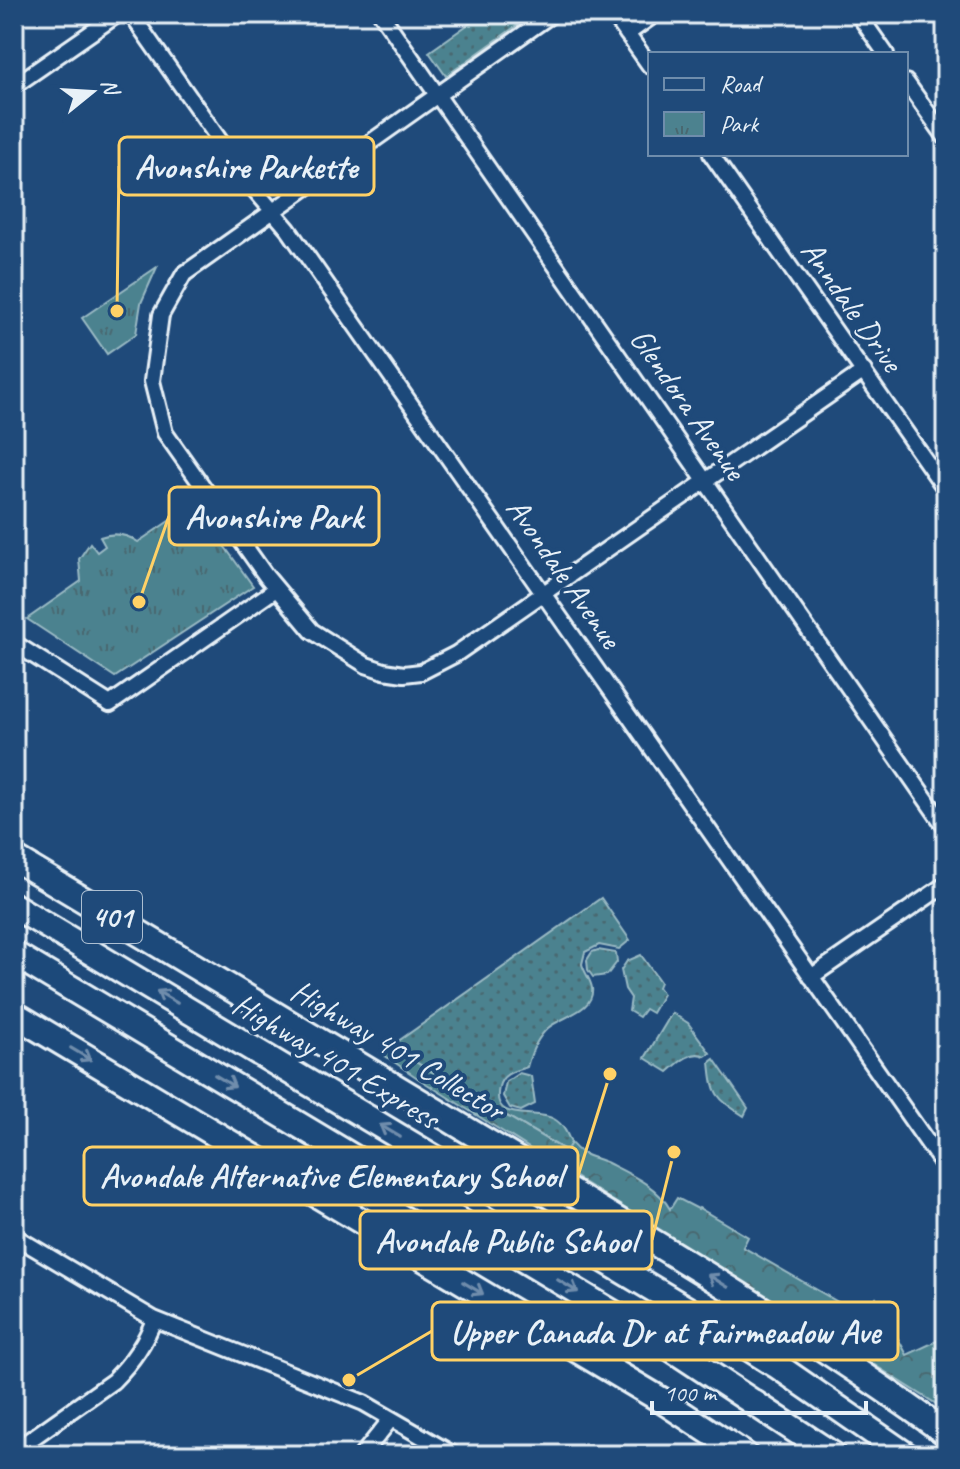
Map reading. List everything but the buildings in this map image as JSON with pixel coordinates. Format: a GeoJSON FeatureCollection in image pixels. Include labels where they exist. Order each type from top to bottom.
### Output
{"type":"FeatureCollection","features":[{"type":"Feature","properties":{"kind":"highway"},"geometry":{"type":"LineString","coordinates":[[14,844],[147,924],[209,975]]}},
{"type":"Feature","properties":{"kind":"highway","name":"Highway 401 Collector"},"geometry":{"type":"LineString","coordinates":[[14,858],[341,1051],[709,1275],[946,1433]]}},
{"type":"Feature","properties":{"kind":"highway","name":"Highway 401 Express"},"geometry":{"type":"LineString","coordinates":[[14,906],[690,1311],[776,1365],[906,1455]]}},
{"type":"Feature","properties":{"kind":"highway","name":"401"},"geometry":{"type":"LineString","coordinates":[[14,954],[663,1343],[833,1455]]}},
{"type":"Feature","properties":{"kind":"highway"},"geometry":{"type":"LineString","coordinates":[[14,1014],[663,1401],[745,1455]]}},
{"type":"Feature","properties":{"kind":"street"},"geometry":{"type":"LineString","coordinates":[[14,86],[118,14]]}},
{"type":"Feature","properties":{"kind":"street","name":"Avondale Avenue"},"geometry":{"type":"LineString","coordinates":[[131,14],[253,188],[288,229],[946,1169]]}},
{"type":"Feature","properties":{"kind":"street","name":"Glendora Avenue"},"geometry":{"type":"LineString","coordinates":[[381,14],[946,828]]}},
{"type":"Feature","properties":{"kind":"street"},"geometry":{"type":"LineString","coordinates":[[552,14],[184,274],[161,315],[152,381],[165,433],[276,589],[312,631],[366,665],[404,674],[421,672],[456,654],[864,371]]}},
{"type":"Feature","properties":{"kind":"street"},"geometry":{"type":"LineString","coordinates":[[613,14],[648,63]]}},
{"type":"Feature","properties":{"kind":"street"},"geometry":{"type":"LineString","coordinates":[[627,34],[655,14]]}},
{"type":"Feature","properties":{"kind":"street"},"geometry":{"type":"LineString","coordinates":[[858,14],[885,52]]}},
{"type":"Feature","properties":{"kind":"street"},"geometry":{"type":"LineString","coordinates":[[908,85],[946,138]]}},
{"type":"Feature","properties":{"kind":"street","name":"Anndale Drive"},"geometry":{"type":"LineString","coordinates":[[712,156],[946,490]]}},
{"type":"Feature","properties":{"kind":"street"},"geometry":{"type":"LineString","coordinates":[[14,643],[110,704],[276,589]]}},
{"type":"Feature","properties":{"kind":"street"},"geometry":{"type":"LineString","coordinates":[[811,977],[946,884]]}},
{"type":"Feature","properties":{"kind":"street"},"geometry":{"type":"LineString","coordinates":[[14,1236],[154,1319],[364,1403],[454,1455]]}},
{"type":"Feature","properties":{"kind":"street"},"geometry":{"type":"LineString","coordinates":[[14,1451],[120,1374],[146,1337],[154,1319]]}},
{"type":"Feature","properties":{"kind":"street"},"geometry":{"type":"LineString","coordinates":[[362,1455],[391,1419]]}},
{"type":"Feature","properties":{"kind":"green space"},"geometry":{"type":"Polygon","coordinates":[[[483,14],[533,14],[446,76],[429,52],[483,14]]]}},
{"type":"Feature","properties":{"kind":"green space"},"geometry":{"type":"Polygon","coordinates":[[[157,267],[141,303],[136,334],[107,354],[82,318],[157,267]]]}},
{"type":"Feature","properties":{"kind":"green space"},"geometry":{"type":"Polygon","coordinates":[[[194,504],[253,586],[115,677],[27,619],[81,581],[79,559],[90,543],[97,552],[105,546],[100,537],[105,535],[120,535],[138,542],[194,504]]]}},
{"type":"Feature","properties":{"kind":"green space"},"geometry":{"type":"Polygon","coordinates":[[[601,898],[630,940],[619,949],[599,945],[585,952],[582,964],[592,996],[583,1008],[548,1028],[535,1046],[527,1067],[506,1076],[499,1087],[498,1099],[508,1111],[546,1116],[560,1123],[571,1143],[567,1151],[390,1047],[601,898]]]}},
{"type":"Feature","properties":{"kind":"green space"},"geometry":{"type":"Polygon","coordinates":[[[592,952],[616,953],[617,962],[607,975],[593,977],[587,960],[592,952]]]}},
{"type":"Feature","properties":{"kind":"green space"},"geometry":{"type":"Polygon","coordinates":[[[641,955],[660,982],[658,987],[663,994],[652,1013],[645,1009],[639,1017],[629,1011],[631,998],[625,989],[621,970],[627,961],[641,955]]]}},
{"type":"Feature","properties":{"kind":"green space"},"geometry":{"type":"Polygon","coordinates":[[[672,1013],[688,1023],[710,1053],[690,1056],[668,1072],[645,1058],[672,1013]]]}},
{"type":"Feature","properties":{"kind":"green space"},"geometry":{"type":"Polygon","coordinates":[[[390,1047],[566,1151],[571,1143],[584,1154],[635,1177],[659,1194],[670,1209],[677,1198],[699,1208],[748,1237],[743,1247],[862,1316],[876,1298],[907,1355],[941,1339],[946,1410],[419,1079],[381,1053],[390,1047]]]}},
{"type":"Feature","properties":{"kind":"green space"},"geometry":{"type":"Polygon","coordinates":[[[714,1059],[748,1108],[744,1116],[727,1104],[714,1089],[710,1062],[714,1059]]]}},
{"type":"Feature","properties":{"kind":"green space"},"geometry":{"type":"Polygon","coordinates":[[[519,1073],[531,1076],[535,1104],[521,1111],[510,1108],[503,1096],[506,1082],[519,1073]]]}},
{"type":"Feature","properties":{"kind":"place","name":"Avonshire Parkette"},"geometry":{"type":"Point","coordinates":[117,311]}},
{"type":"Feature","properties":{"kind":"place","name":"Avonshire Park"},"geometry":{"type":"Point","coordinates":[139,602]}},
{"type":"Feature","properties":{"kind":"place","name":"Avondale Alternative Elementary School"},"geometry":{"type":"Point","coordinates":[610,1074]}},
{"type":"Feature","properties":{"kind":"place","name":"Avondale Public School"},"geometry":{"type":"Point","coordinates":[674,1152]}},
{"type":"Feature","properties":{"kind":"place","name":"Upper Canada Dr at Fairmeadow Ave"},"geometry":{"type":"Point","coordinates":[349,1380]}}]}
